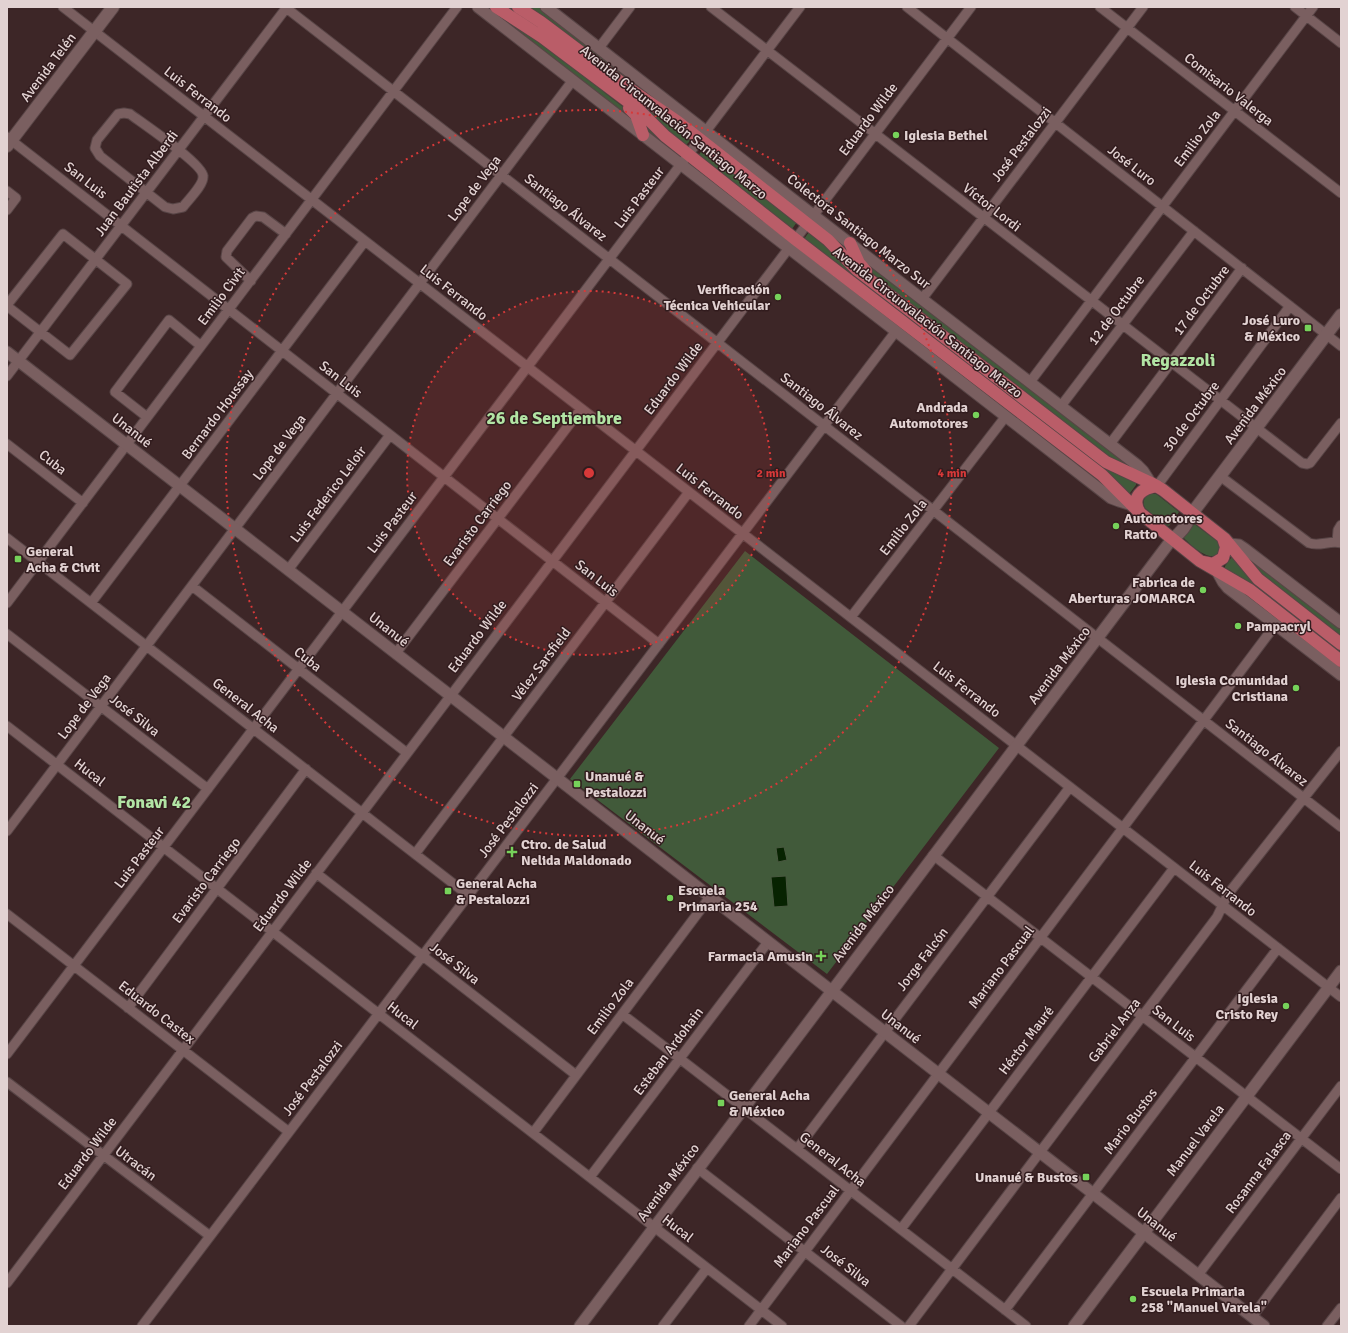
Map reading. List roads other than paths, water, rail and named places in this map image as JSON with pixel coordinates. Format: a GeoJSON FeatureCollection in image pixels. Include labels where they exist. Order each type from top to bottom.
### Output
{"type":"FeatureCollection","features":[{"type":"Feature","properties":{"kind":"main road","name":"Avenida Telén"},"geometry":{"type":"LineString","coordinates":[[8,141],[113,7]]}},
{"type":"Feature","properties":{"kind":"main road","name":"Avenida Circunvalación Santiago Marzo"},"geometry":{"type":"LineString","coordinates":[[496,7],[538,34],[639,110],[685,159],[791,243],[1100,473],[1143,516],[1200,561],[1250,590],[1341,660]]}},
{"type":"Feature","properties":{"kind":"main road","name":"Avenida Circunvalación Santiago Marzo"},"geometry":{"type":"LineString","coordinates":[[518,7],[541,22],[621,82],[674,119],[703,135],[810,220],[854,268],[1106,462],[1153,484],[1192,513],[1220,535],[1258,579],[1341,644]]}},
{"type":"Feature","properties":{"kind":"main road"},"geometry":{"type":"LineString","coordinates":[[590,72],[608,91],[633,111],[644,135]]}},
{"type":"Feature","properties":{"kind":"main road"},"geometry":{"type":"LineString","coordinates":[[850,243],[857,261],[862,267],[890,290],[914,314]]}},
{"type":"Feature","properties":{"kind":"main road","name":"Avenida México"},"geometry":{"type":"LineString","coordinates":[[1172,539],[1174,528],[1183,516],[1192,513],[1341,315]]}},
{"type":"Feature","properties":{"kind":"main road"},"geometry":{"type":"LineString","coordinates":[[1143,516],[1137,506],[1138,495],[1144,489],[1153,484]]}},
{"type":"Feature","properties":{"kind":"main road"},"geometry":{"type":"LineString","coordinates":[[1200,561],[1210,564],[1216,563],[1223,558],[1226,550],[1226,544],[1220,535]]}},
{"type":"Feature","properties":{"kind":"street","name":"Luis Ferrando"},"geometry":{"type":"LineString","coordinates":[[63,7],[1341,997]]}},
{"type":"Feature","properties":{"kind":"street","name":"Santiago Álvarez"},"geometry":{"type":"LineString","coordinates":[[286,7],[1341,827]]}},
{"type":"Feature","properties":{"kind":"street","name":"Juan Bautista Alberdi"},"geometry":{"type":"LineString","coordinates":[[7,376],[286,7]]}},
{"type":"Feature","properties":{"kind":"street","name":"Emilio Civit"},"geometry":{"type":"LineString","coordinates":[[7,603],[458,7]]}},
{"type":"Feature","properties":{"kind":"street"},"geometry":{"type":"LineString","coordinates":[[478,7],[644,135],[685,159]]}},
{"type":"Feature","properties":{"kind":"street"},"geometry":{"type":"LineString","coordinates":[[546,7],[599,48],[703,135]]}},
{"type":"Feature","properties":{"kind":"street"},"geometry":{"type":"LineString","coordinates":[[599,48],[630,7]]}},
{"type":"Feature","properties":{"kind":"street","name":"Víctor Lordi"},"geometry":{"type":"LineString","coordinates":[[711,7],[1122,326],[1302,463],[1307,464],[1312,462],[1341,424]]}},
{"type":"Feature","properties":{"kind":"street","name":"Luis Pasteur"},"geometry":{"type":"LineString","coordinates":[[7,1054],[800,7]]}},
{"type":"Feature","properties":{"kind":"street","name":"José Luro"},"geometry":{"type":"LineString","coordinates":[[907,7],[1341,346]]}},
{"type":"Feature","properties":{"kind":"street","name":"Eduardo Wilde"},"geometry":{"type":"LineString","coordinates":[[7,1283],[791,243],[971,7]]}},
{"type":"Feature","properties":{"kind":"street","name":"Comisario Valerga"},"geometry":{"type":"LineString","coordinates":[[1100,7],[1341,193]]}},
{"type":"Feature","properties":{"kind":"street","name":"José Pestalozzi"},"geometry":{"type":"LineString","coordinates":[[922,299],[1143,7]]}},
{"type":"Feature","properties":{"kind":"street"},"geometry":{"type":"LineString","coordinates":[[1295,7],[1341,43]]}},
{"type":"Feature","properties":{"kind":"street","name":"Emilio Zola"},"geometry":{"type":"LineString","coordinates":[[1030,382],[1313,7]]}},
{"type":"Feature","properties":{"kind":"street","name":"Lope de Vega"},"geometry":{"type":"LineString","coordinates":[[7,831],[573,80]]}},
{"type":"Feature","properties":{"kind":"street"},"geometry":{"type":"LineString","coordinates":[[124,113],[130,114],[179,150],[201,170],[204,175],[202,182],[183,207],[173,209],[165,207],[100,156],[95,148],[96,140],[118,114],[124,113]]}},
{"type":"Feature","properties":{"kind":"street","name":"San Luis"},"geometry":{"type":"LineString","coordinates":[[8,141],[121,226],[659,644]]}},
{"type":"Feature","properties":{"kind":"street"},"geometry":{"type":"LineString","coordinates":[[7,191],[16,198],[7,210]]}},
{"type":"Feature","properties":{"kind":"street"},"geometry":{"type":"LineString","coordinates":[[251,281],[226,257],[227,251],[252,218],[256,216],[263,217],[286,234]]}},
{"type":"Feature","properties":{"kind":"street","name":"Colectora Santiago Marzo Sur"},"geometry":{"type":"LineString","coordinates":[[810,220],[850,243],[1110,444],[1141,469],[1153,484]]}},
{"type":"Feature","properties":{"kind":"street","name":"12 de Octubre"},"geometry":{"type":"LineString","coordinates":[[1061,406],[1194,231]]}},
{"type":"Feature","properties":{"kind":"street"},"geometry":{"type":"LineString","coordinates":[[63,234],[127,284],[70,355],[7,306],[63,234]]}},
{"type":"Feature","properties":{"kind":"street","name":"Bernardo Houssay"},"geometry":{"type":"LineString","coordinates":[[91,603],[365,241]]}},
{"type":"Feature","properties":{"kind":"street"},"geometry":{"type":"LineString","coordinates":[[791,243],[896,331],[1111,498],[1119,502],[1132,505]]}},
{"type":"Feature","properties":{"kind":"street","name":"17 de Octubre"},"geometry":{"type":"LineString","coordinates":[[1110,444],[1242,268]]}},
{"type":"Feature","properties":{"kind":"street","name":"30 de Octubre"},"geometry":{"type":"LineString","coordinates":[[1153,484],[1220,401],[1290,306]]}},
{"type":"Feature","properties":{"kind":"street"},"geometry":{"type":"LineString","coordinates":[[147,417],[114,392],[169,320],[201,346]]}},
{"type":"Feature","properties":{"kind":"street","name":"José Pestalozzi"},"geometry":{"type":"LineString","coordinates":[[142,1326],[896,331]]}},
{"type":"Feature","properties":{"kind":"street","name":"Unanué"},"geometry":{"type":"LineString","coordinates":[[7,352],[1264,1326]]}},
{"type":"Feature","properties":{"kind":"street","name":"Evaristo Carriego"},"geometry":{"type":"LineString","coordinates":[[396,653],[581,409]]}},
{"type":"Feature","properties":{"kind":"street","name":"Emilio Zola"},"geometry":{"type":"LineString","coordinates":[[851,617],[1006,416]]}},
{"type":"Feature","properties":{"kind":"street","name":"Luis Federico Leloir"},"geometry":{"type":"LineString","coordinates":[[288,570],[390,435]]}},
{"type":"Feature","properties":{"kind":"street","name":"Cuba"},"geometry":{"type":"LineString","coordinates":[[7,444],[83,503]]}},
{"type":"Feature","properties":{"kind":"street"},"geometry":{"type":"LineString","coordinates":[[1220,476],[1309,543],[1339,543],[1338,530],[1341,525]]}},
{"type":"Feature","properties":{"kind":"street","name":"Vélez Sarsfield"},"geometry":{"type":"LineString","coordinates":[[415,854],[689,492]]}},
{"type":"Feature","properties":{"kind":"street","name":"General Acha"},"geometry":{"type":"LineString","coordinates":[[7,538],[468,895]]}},
{"type":"Feature","properties":{"kind":"street","name":"Avenida México"},"geometry":{"type":"LineString","coordinates":[[580,1326],[697,1168],[1172,539]]}},
{"type":"Feature","properties":{"kind":"street"},"geometry":{"type":"LineString","coordinates":[[1229,544],[1239,545],[1245,549],[1341,623]]}},
{"type":"Feature","properties":{"kind":"street"},"geometry":{"type":"LineString","coordinates":[[1217,571],[1226,586],[1341,675]]}},
{"type":"Feature","properties":{"kind":"street","name":"Cuba"},"geometry":{"type":"LineString","coordinates":[[192,586],[407,753]]}},
{"type":"Feature","properties":{"kind":"street","name":"Mariano Pascual"},"geometry":{"type":"LineString","coordinates":[[749,1326],[1276,624]]}},
{"type":"Feature","properties":{"kind":"street","name":"José Silva"},"geometry":{"type":"LineString","coordinates":[[7,634],[208,789]]}},
{"type":"Feature","properties":{"kind":"street","name":"Hucal"},"geometry":{"type":"LineString","coordinates":[[7,726],[782,1326]]}},
{"type":"Feature","properties":{"kind":"street","name":"Gabriel Anza"},"geometry":{"type":"LineString","coordinates":[[909,1326],[1217,917],[1228,894],[1341,751]]}},
{"type":"Feature","properties":{"kind":"street","name":"Evaristo Carriego"},"geometry":{"type":"LineString","coordinates":[[128,1008],[306,769]]}},
{"type":"Feature","properties":{"kind":"street","name":"Jorge Falcón"},"geometry":{"type":"LineString","coordinates":[[797,1149],[1070,787]]}},
{"type":"Feature","properties":{"kind":"street","name":"San Luis"},"geometry":{"type":"LineString","coordinates":[[933,855],[1341,1169]]}},
{"type":"Feature","properties":{"kind":"street","name":"Héctor Mauré"},"geometry":{"type":"LineString","coordinates":[[900,1229],[1174,868]]}},
{"type":"Feature","properties":{"kind":"street","name":"José Silva"},"geometry":{"type":"LineString","coordinates":[[316,873],[576,1075]]}},
{"type":"Feature","properties":{"kind":"street","name":"Emilio Zola"},"geometry":{"type":"LineString","coordinates":[[533,1133],[710,897]]}},
{"type":"Feature","properties":{"kind":"street","name":"Eduardo Castex"},"geometry":{"type":"LineString","coordinates":[[7,914],[289,1132]]}},
{"type":"Feature","properties":{"kind":"street","name":"Esteban Ardohain"},"geometry":{"type":"LineString","coordinates":[[590,1177],[768,942]]}},
{"type":"Feature","properties":{"kind":"street","name":"Mario Bustos"},"geometry":{"type":"LineString","coordinates":[[1005,1310],[1278,948]]}},
{"type":"Feature","properties":{"kind":"street","name":"Manuel Varela"},"geometry":{"type":"LineString","coordinates":[[1074,1326],[1341,971]]}},
{"type":"Feature","properties":{"kind":"street","name":"General Acha"},"geometry":{"type":"LineString","coordinates":[[622,1014],[1026,1326]]}},
{"type":"Feature","properties":{"kind":"street","name":"Utracán"},"geometry":{"type":"LineString","coordinates":[[7,1082],[210,1236]]}},
{"type":"Feature","properties":{"kind":"street","name":"Rosanna Falasca"},"geometry":{"type":"LineString","coordinates":[[1198,1274],[1341,1086]]}},
{"type":"Feature","properties":{"kind":"street","name":"José Silva"},"geometry":{"type":"LineString","coordinates":[[697,1168],[901,1326]]}},
{"type":"Feature","properties":{"kind":"street"},"geometry":{"type":"LineString","coordinates":[[1252,1317],[1341,1198]]}},
{"type":"Feature","properties":{"kind":"street"},"geometry":{"type":"LineString","coordinates":[[663,1326],[707,1268]]}},
{"type":"Feature","properties":{"kind":"street"},"geometry":{"type":"LineString","coordinates":[[1327,1326],[1341,1308]]}},
{"type":"Feature","properties":{"kind":"place","name":"Iglesia Bethel"},"geometry":{"type":"Point","coordinates":[896,135]}},
{"type":"Feature","properties":{"kind":"place","name":"Verificación Técnica Vehicular"},"geometry":{"type":"Point","coordinates":[778,297]}},
{"type":"Feature","properties":{"kind":"place","name":"José Luro & México"},"geometry":{"type":"Point","coordinates":[1308,328]}},
{"type":"Feature","properties":{"kind":"place","name":"Andrada Automotores"},"geometry":{"type":"Point","coordinates":[976,415]}},
{"type":"Feature","properties":{"kind":"place","name":"Automotores Ratto"},"geometry":{"type":"Point","coordinates":[1116,526]}},
{"type":"Feature","properties":{"kind":"place","name":"General Acha & Civit"},"geometry":{"type":"Point","coordinates":[18,559]}},
{"type":"Feature","properties":{"kind":"place","name":"Fabrica de Aberturas JOMARCA"},"geometry":{"type":"Point","coordinates":[1203,590]}},
{"type":"Feature","properties":{"kind":"place","name":"Pampacryl"},"geometry":{"type":"Point","coordinates":[1238,626]}},
{"type":"Feature","properties":{"kind":"place","name":"Iglesia Comunidad Cristiana"},"geometry":{"type":"Point","coordinates":[1296,688]}},
{"type":"Feature","properties":{"kind":"place","name":"Unanué & Pestalozzi"},"geometry":{"type":"Point","coordinates":[577,784]}},
{"type":"Feature","properties":{"kind":"place","name":"Ctro. de Salud Nelida Maldonado"},"geometry":{"type":"Point","coordinates":[512,852]}},
{"type":"Feature","properties":{"kind":"place","name":"General Acha & Pestalozzi"},"geometry":{"type":"Point","coordinates":[448,891]}},
{"type":"Feature","properties":{"kind":"place","name":"Escuela Primaria 254"},"geometry":{"type":"Point","coordinates":[670,898]}},
{"type":"Feature","properties":{"kind":"place","name":"Farmacia Amusin"},"geometry":{"type":"Point","coordinates":[821,956]}},
{"type":"Feature","properties":{"kind":"place","name":"Iglesia Cristo Rey"},"geometry":{"type":"Point","coordinates":[1286,1006]}},
{"type":"Feature","properties":{"kind":"place","name":"General Acha & México"},"geometry":{"type":"Point","coordinates":[721,1103]}},
{"type":"Feature","properties":{"kind":"place","name":"Unanué & Bustos"},"geometry":{"type":"Point","coordinates":[1086,1177]}},
{"type":"Feature","properties":{"kind":"place","name":"Escuela Primaria 258 \"Manuel Varela\""},"geometry":{"type":"Point","coordinates":[1133,1299]}},
{"type":"Feature","properties":{"kind":"district","name":"Regazzoli"},"geometry":{"type":"Point","coordinates":[1178,360]}},
{"type":"Feature","properties":{"kind":"district","name":"26 de Septiembre"},"geometry":{"type":"Point","coordinates":[554,418]}},
{"type":"Feature","properties":{"kind":"district","name":"Fonavi 42"},"geometry":{"type":"Point","coordinates":[154,802]}}]}
